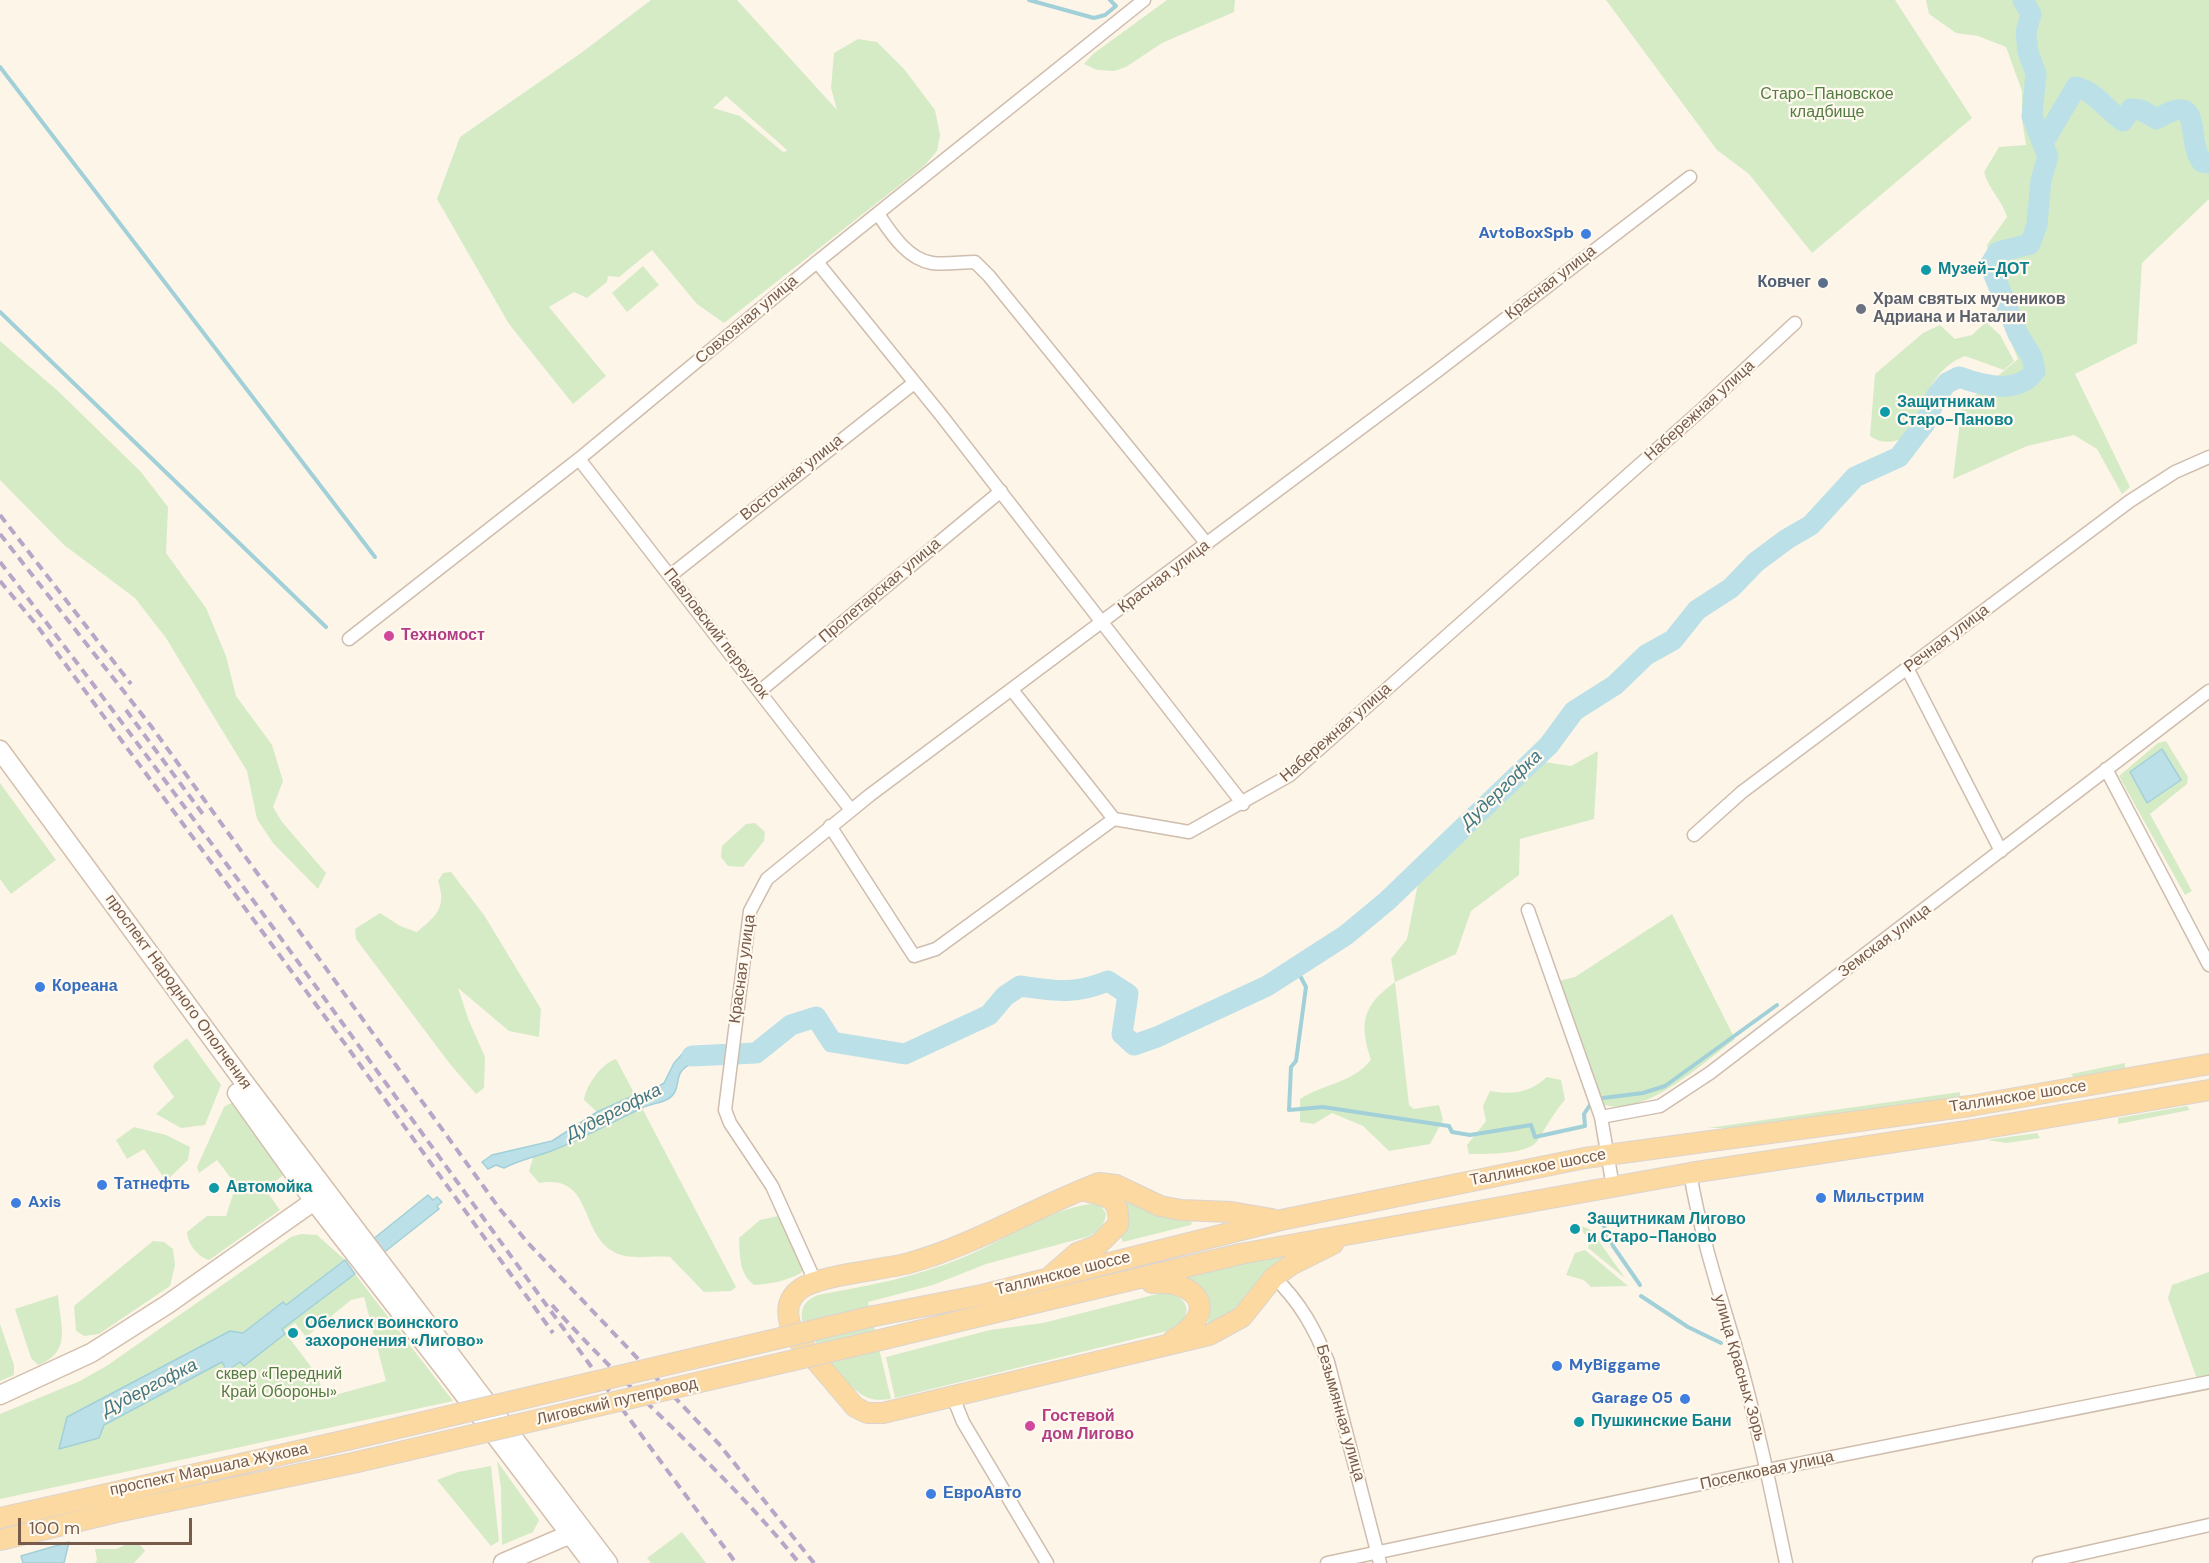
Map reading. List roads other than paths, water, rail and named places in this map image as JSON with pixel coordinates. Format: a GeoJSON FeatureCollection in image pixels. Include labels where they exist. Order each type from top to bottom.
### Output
{"type":"FeatureCollection","features":[{"type":"Feature","properties":{"kind":"main road","name":"проспект Народного Ополчения"},"geometry":{"type":"LineString","coordinates":[[0,750],[244,1082],[321,1196]]}},
{"type":"Feature","properties":{"kind":"main road","name":"проспект Народного Ополчения"},"geometry":{"type":"LineString","coordinates":[[0,770],[169,998],[576,1532]]}},
{"type":"Feature","properties":{"kind":"main road","name":"Таллинское шоссе"},"geometry":{"type":"LineString","coordinates":[[874,1316],[1047,1279],[1281,1220],[1608,1155],[1970,1106],[2209,1065]]}},
{"type":"Feature","properties":{"kind":"main road","name":"Таллинское шоссе"},"geometry":{"type":"LineString","coordinates":[[880,1340],[1240,1254],[1690,1173],[1985,1128],[2209,1090]]}},
{"type":"Feature","properties":{"kind":"main road"},"geometry":{"type":"LineString","coordinates":[[1281,1220],[1231,1212],[1170,1208],[1116,1185],[1099,1183],[960,1245],[923,1259],[876,1271],[815,1281],[792,1296],[788,1308],[788,1323],[794,1335],[855,1407],[867,1413],[956,1404],[1164,1345],[1190,1341],[1224,1328],[1242,1317],[1274,1277],[1307,1256],[1359,1232]]}},
{"type":"Feature","properties":{"kind":"main road"},"geometry":{"type":"LineString","coordinates":[[1047,1279],[1077,1253],[1098,1245],[1118,1225],[1120,1211],[1113,1200],[1082,1190]]}},
{"type":"Feature","properties":{"kind":"main road"},"geometry":{"type":"LineString","coordinates":[[0,1395],[91,1353],[186,1292],[321,1196]]}},
{"type":"Feature","properties":{"kind":"main road"},"geometry":{"type":"LineString","coordinates":[[1113,1284],[1171,1282],[1192,1292],[1198,1302],[1200,1313],[1196,1324],[1164,1345]]}},
{"type":"Feature","properties":{"kind":"main road","name":"Лиговский путепровод"},"geometry":{"type":"LineString","coordinates":[[347,1440],[874,1316]]}},
{"type":"Feature","properties":{"kind":"main road","name":"Лиговский путепровод"},"geometry":{"type":"LineString","coordinates":[[353,1463],[880,1340]]}},
{"type":"Feature","properties":{"kind":"main road","name":"проспект Маршала Жукова"},"geometry":{"type":"LineString","coordinates":[[0,1518],[347,1440]]}},
{"type":"Feature","properties":{"kind":"main road","name":"проспект Маршала Жукова"},"geometry":{"type":"LineString","coordinates":[[0,1540],[117,1512],[353,1463]]}},
{"type":"Feature","properties":{"kind":"main road"},"geometry":{"type":"LineString","coordinates":[[502,1563],[576,1532]]}},
{"type":"Feature","properties":{"kind":"main road"},"geometry":{"type":"LineString","coordinates":[[576,1532],[592,1563]]}},
{"type":"Feature","properties":{"kind":"main road"},"geometry":{"type":"LineString","coordinates":[[576,1532],[608,1563]]}},
{"type":"Feature","properties":{"kind":"street","name":"Совхозная улица"},"geometry":{"type":"LineString","coordinates":[[349,639],[579,459],[816,262],[1144,0]]}},
{"type":"Feature","properties":{"kind":"street","name":"Красная улица"},"geometry":{"type":"LineString","coordinates":[[815,1281],[772,1186],[730,1123],[725,1110],[750,911],[767,879],[851,810],[1102,624],[1690,177]]}},
{"type":"Feature","properties":{"kind":"street"},"geometry":{"type":"LineString","coordinates":[[878,214],[899,242],[920,259],[933,263],[975,262],[989,276],[1207,544]]}},
{"type":"Feature","properties":{"kind":"street"},"geometry":{"type":"LineString","coordinates":[[816,262],[1001,491],[1243,804]]}},
{"type":"Feature","properties":{"kind":"street","name":"Набережная улица"},"geometry":{"type":"LineString","coordinates":[[1114,819],[1189,832],[1243,804],[1290,775],[1700,411],[1795,323]]}},
{"type":"Feature","properties":{"kind":"street","name":"Восточная улица"},"geometry":{"type":"LineString","coordinates":[[671,575],[914,383]]}},
{"type":"Feature","properties":{"kind":"street","name":"Речная улица"},"geometry":{"type":"LineString","coordinates":[[1694,835],[1742,792],[2143,492],[2175,472],[2209,458]]}},
{"type":"Feature","properties":{"kind":"street","name":"Павловский переулок"},"geometry":{"type":"LineString","coordinates":[[579,459],[851,810]]}},
{"type":"Feature","properties":{"kind":"street","name":"Пролетарская улица"},"geometry":{"type":"LineString","coordinates":[[760,691],[1001,491]]}},
{"type":"Feature","properties":{"kind":"street"},"geometry":{"type":"LineString","coordinates":[[1908,670],[2001,851]]}},
{"type":"Feature","properties":{"kind":"street"},"geometry":{"type":"LineString","coordinates":[[830,826],[914,956],[936,949],[1114,819],[1012,690]]}},
{"type":"Feature","properties":{"kind":"street","name":"Земская улица"},"geometry":{"type":"LineString","coordinates":[[1601,1117],[1660,1106],[1710,1073],[2209,691]]}},
{"type":"Feature","properties":{"kind":"street"},"geometry":{"type":"LineString","coordinates":[[2106,769],[2209,965]]}},
{"type":"Feature","properties":{"kind":"street"},"geometry":{"type":"LineString","coordinates":[[1528,910],[1601,1117],[1613,1187]]}},
{"type":"Feature","properties":{"kind":"street","name":"улица Красных Зорь"},"geometry":{"type":"LineString","coordinates":[[1690,1173],[1697,1214],[1714,1283],[1735,1346],[1767,1470],[1786,1563]]}},
{"type":"Feature","properties":{"kind":"street","name":"Безымянная улица"},"geometry":{"type":"LineString","coordinates":[[1274,1277],[1305,1312],[1317,1332],[1328,1362],[1379,1558]]}},
{"type":"Feature","properties":{"kind":"street","name":"Поселковая улица"},"geometry":{"type":"LineString","coordinates":[[1327,1563],[1379,1558],[1767,1470],[2209,1382]]}},
{"type":"Feature","properties":{"kind":"street"},"geometry":{"type":"LineString","coordinates":[[956,1404],[1047,1563]]}},
{"type":"Feature","properties":{"kind":"street"},"geometry":{"type":"LineString","coordinates":[[2039,1563],[2209,1525]]}},
{"type":"Feature","properties":{"kind":"water"},"geometry":{"type":"Polygon","coordinates":[[[2162,749],[2181,780],[2147,803],[2130,772],[2162,749]]]}},
{"type":"Feature","properties":{"kind":"water"},"geometry":{"type":"Polygon","coordinates":[[[722,1045],[719,1060],[689,1065],[682,1070],[677,1088],[668,1099],[642,1108],[563,1146],[504,1168],[496,1165],[488,1169],[482,1162],[492,1155],[552,1141],[597,1112],[635,1095],[649,1092],[664,1083],[674,1063],[684,1052],[722,1045]]]}},
{"type":"Feature","properties":{"kind":"water"},"geometry":{"type":"Polygon","coordinates":[[[428,1195],[433,1200],[437,1197],[442,1202],[437,1206],[439,1209],[382,1254],[372,1240],[428,1195]]]}},
{"type":"Feature","properties":{"kind":"water"},"geometry":{"type":"Polygon","coordinates":[[[345,1260],[355,1274],[282,1329],[285,1334],[244,1366],[240,1362],[227,1371],[222,1362],[104,1425],[99,1438],[59,1449],[67,1417],[230,1331],[243,1333],[283,1302],[286,1305],[345,1260]]]}},
{"type":"Feature","properties":{"kind":"water"},"geometry":{"type":"Polygon","coordinates":[[[69,1542],[64,1563],[23,1563],[21,1556],[69,1542]]]}},
{"type":"Feature","properties":{"kind":"waterway"},"geometry":{"type":"LineString","coordinates":[[1029,0],[1094,18],[1105,15],[1116,6],[1110,0]]}},
{"type":"Feature","properties":{"kind":"waterway","name":"Дудергофка"},"geometry":{"type":"LineString","coordinates":[[692,1056],[756,1053],[791,1025],[816,1017],[832,1042],[905,1054],[989,1015],[1005,996],[1020,986],[1064,991],[1108,981],[1128,994],[1122,1034],[1134,1045],[1157,1037],[1267,986],[1346,935],[1387,901],[1549,745],[1574,711],[1615,685],[1646,655],[1673,640],[1697,610],[1731,588],[1756,562],[1811,525],[1855,477],[1899,457],[1925,423],[1937,395],[1947,383],[1959,377],[1990,385],[2010,386],[2028,379],[2035,371],[2032,357],[2018,334],[1990,265],[1998,252],[2030,244],[2037,225],[2041,180],[2048,157],[2032,116],[2036,74],[2028,52],[2026,32],[2031,14],[2023,0]]}},
{"type":"Feature","properties":{"kind":"waterway"},"geometry":{"type":"LineString","coordinates":[[0,67],[375,557]]}},
{"type":"Feature","properties":{"kind":"waterway","name":"Дудергофка"},"geometry":{"type":"LineString","coordinates":[[2043,143],[2076,87],[2095,97],[2123,121],[2131,109],[2141,110],[2157,119],[2172,111],[2182,110],[2188,113],[2197,153],[2202,162],[2209,163]]}},
{"type":"Feature","properties":{"kind":"waterway"},"geometry":{"type":"LineString","coordinates":[[0,312],[326,627]]}},
{"type":"Feature","properties":{"kind":"waterway"},"geometry":{"type":"LineString","coordinates":[[1296,968],[1306,987],[1296,1061],[1291,1067],[1289,1110],[1323,1107],[1449,1126],[1452,1132],[1470,1135],[1531,1125],[1535,1137],[1585,1126],[1584,1114],[1590,1105]]}},
{"type":"Feature","properties":{"kind":"waterway"},"geometry":{"type":"LineString","coordinates":[[1603,1098],[1643,1093],[1665,1086],[1777,1005]]}},
{"type":"Feature","properties":{"kind":"waterway"},"geometry":{"type":"LineString","coordinates":[[1593,1216],[1594,1221],[1601,1220],[1613,1246],[1640,1285]]}},
{"type":"Feature","properties":{"kind":"waterway"},"geometry":{"type":"LineString","coordinates":[[1641,1296],[1688,1327],[1721,1343]]}},
{"type":"Feature","properties":{"kind":"railway"},"geometry":{"type":"LineString","coordinates":[[0,515],[131,684]]}},
{"type":"Feature","properties":{"kind":"railway"},"geometry":{"type":"LineString","coordinates":[[0,534],[151,726],[499,1208],[528,1243],[719,1444],[814,1563]]}},
{"type":"Feature","properties":{"kind":"railway"},"geometry":{"type":"LineString","coordinates":[[0,562],[279,935],[736,1563]]}},
{"type":"Feature","properties":{"kind":"railway"},"geometry":{"type":"LineString","coordinates":[[0,581],[35,623],[348,1048],[553,1333]]}},
{"type":"Feature","properties":{"kind":"railway"},"geometry":{"type":"LineString","coordinates":[[126,710],[205,817]]}},
{"type":"Feature","properties":{"kind":"railway"},"geometry":{"type":"LineString","coordinates":[[552,1305],[613,1370],[740,1496],[799,1563]]}},
{"type":"Feature","properties":{"kind":"place","name":"AvtoBoxSpb"},"geometry":{"type":"Point","coordinates":[1586,234]}},
{"type":"Feature","properties":{"kind":"place","name":"Музей-ДОТ"},"geometry":{"type":"Point","coordinates":[1926,270]}},
{"type":"Feature","properties":{"kind":"place","name":"Ковчег"},"geometry":{"type":"Point","coordinates":[1823,283]}},
{"type":"Feature","properties":{"kind":"place","name":"Храм святых мучеников Адриана и Наталии"},"geometry":{"type":"Point","coordinates":[1861,309]}},
{"type":"Feature","properties":{"kind":"place","name":"Защитникам Старо-Паново"},"geometry":{"type":"Point","coordinates":[1885,412]}},
{"type":"Feature","properties":{"kind":"place","name":"Техномост"},"geometry":{"type":"Point","coordinates":[389,636]}},
{"type":"Feature","properties":{"kind":"place","name":"Кореана"},"geometry":{"type":"Point","coordinates":[40,987]}},
{"type":"Feature","properties":{"kind":"place","name":"Татнефть"},"geometry":{"type":"Point","coordinates":[102,1185]}},
{"type":"Feature","properties":{"kind":"place","name":"Автомойка"},"geometry":{"type":"Point","coordinates":[214,1188]}},
{"type":"Feature","properties":{"kind":"place","name":"Мильстрим"},"geometry":{"type":"Point","coordinates":[1821,1198]}},
{"type":"Feature","properties":{"kind":"place","name":"Axis"},"geometry":{"type":"Point","coordinates":[16,1203]}},
{"type":"Feature","properties":{"kind":"place","name":"Защитникам Лигово и Старо-Паново"},"geometry":{"type":"Point","coordinates":[1575,1229]}},
{"type":"Feature","properties":{"kind":"place","name":"Обелиск воинского захоронения «Лигово»"},"geometry":{"type":"Point","coordinates":[293,1333]}},
{"type":"Feature","properties":{"kind":"place","name":"MyBiggame"},"geometry":{"type":"Point","coordinates":[1557,1366]}},
{"type":"Feature","properties":{"kind":"place","name":"Garage 05"},"geometry":{"type":"Point","coordinates":[1685,1399]}},
{"type":"Feature","properties":{"kind":"place","name":"Пушкинские Бани"},"geometry":{"type":"Point","coordinates":[1579,1422]}},
{"type":"Feature","properties":{"kind":"place","name":"Гостевой дом Лигово"},"geometry":{"type":"Point","coordinates":[1030,1426]}},
{"type":"Feature","properties":{"kind":"place","name":"ЕвроАвто"},"geometry":{"type":"Point","coordinates":[931,1494]}},
{"type":"Feature","properties":{"kind":"park label","name":"Старо-Пановское кладбище"},"geometry":{"type":"Point","coordinates":[1827,104]}},
{"type":"Feature","properties":{"kind":"park label","name":"сквер «Передний Край Обороны»"},"geometry":{"type":"Point","coordinates":[279,1384]}}]}
